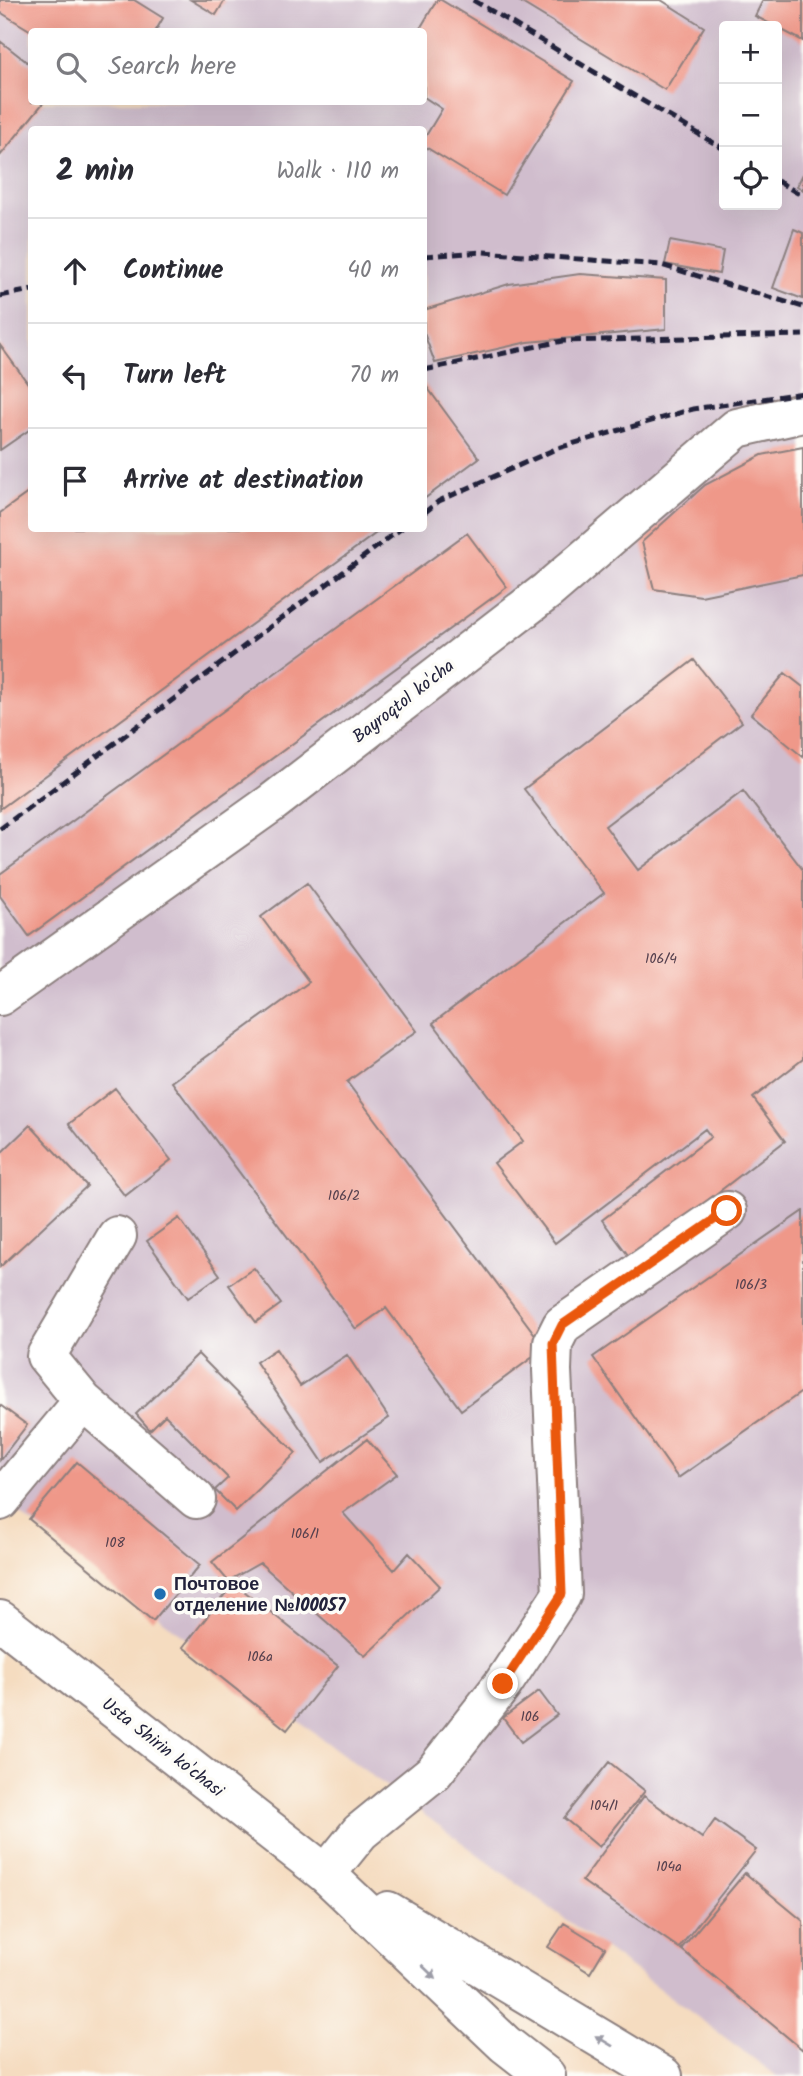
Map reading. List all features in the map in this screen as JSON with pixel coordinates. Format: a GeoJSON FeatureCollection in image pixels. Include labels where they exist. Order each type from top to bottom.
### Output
{"type":"FeatureCollection","features":[{"type":"Feature","properties":{"kind":"main road","name":"Bayroqtol ko'cha"},"geometry":{"type":"LineString","coordinates":[[0,996],[295,785],[547,591],[737,428],[803,413]]}},
{"type":"Feature","properties":{"kind":"main road"},"geometry":{"type":"LineString","coordinates":[[326,1874],[360,1832],[434,1772],[503,1684],[562,1594],[552,1370],[553,1343],[562,1325],[727,1211]]}},
{"type":"Feature","properties":{"kind":"main road"},"geometry":{"type":"LineString","coordinates":[[117,1236],[46,1356],[83,1401],[197,1499]]}},
{"type":"Feature","properties":{"kind":"main road"},"geometry":{"type":"LineString","coordinates":[[0,1501],[83,1401]]}},
{"type":"Feature","properties":{"kind":"main road","name":"Usta Shirin ko'chasi"},"geometry":{"type":"LineString","coordinates":[[0,1620],[326,1874],[505,2044],[546,2076]]}},
{"type":"Feature","properties":{"kind":"main road","name":"Usta Shirin ko'chasi"},"geometry":{"type":"LineString","coordinates":[[326,1874],[663,2076]]}},
{"type":"Feature","properties":{"kind":"shaded area"},"geometry":{"type":"Polygon","coordinates":[[[0,0],[803,0],[803,2076],[777,2076],[0,1500],[0,0]]]}},
{"type":"Feature","properties":{"kind":"building"},"geometry":{"type":"Polygon","coordinates":[[[0,0],[134,0],[163,18],[157,28],[28,29],[0,12],[0,0]]]}},
{"type":"Feature","properties":{"kind":"building"},"geometry":{"type":"Polygon","coordinates":[[[191,0],[225,0],[216,15],[191,0]]]}},
{"type":"Feature","properties":{"kind":"building"},"geometry":{"type":"Polygon","coordinates":[[[437,0],[441,0],[574,81],[504,195],[427,148],[427,134],[442,109],[427,99],[427,28],[420,28],[437,0]]]}},
{"type":"Feature","properties":{"kind":"building"},"geometry":{"type":"Polygon","coordinates":[[[517,0],[661,0],[704,27],[665,90],[517,0]]]}},
{"type":"Feature","properties":{"kind":"building"},"geometry":{"type":"Polygon","coordinates":[[[763,0],[803,0],[803,41],[782,30],[782,21],[765,21],[755,16],[763,0]]]}},
{"type":"Feature","properties":{"kind":"building"},"geometry":{"type":"Polygon","coordinates":[[[0,41],[28,63],[28,105],[42,105],[0,156],[0,41]]]}},
{"type":"Feature","properties":{"kind":"building"},"geometry":{"type":"Polygon","coordinates":[[[803,174],[803,190],[797,186],[803,174]]]}},
{"type":"Feature","properties":{"kind":"building"},"geometry":{"type":"Polygon","coordinates":[[[794,229],[803,233],[803,299],[773,288],[794,229]]]}},
{"type":"Feature","properties":{"kind":"building"},"geometry":{"type":"Polygon","coordinates":[[[670,241],[723,251],[719,274],[665,264],[670,241]]]}},
{"type":"Feature","properties":{"kind":"building"},"geometry":{"type":"Polygon","coordinates":[[[580,274],[666,280],[666,329],[528,342],[435,363],[427,341],[427,309],[509,284],[580,274]]]}},
{"type":"Feature","properties":{"kind":"building"},"geometry":{"type":"Polygon","coordinates":[[[0,345],[28,384],[28,431],[0,450],[0,345]]]}},
{"type":"Feature","properties":{"kind":"building"},"geometry":{"type":"Polygon","coordinates":[[[427,387],[479,458],[427,497],[427,387]]]}},
{"type":"Feature","properties":{"kind":"building"},"geometry":{"type":"Polygon","coordinates":[[[803,447],[803,575],[701,596],[654,589],[642,542],[705,485],[762,455],[803,447]]]}},
{"type":"Feature","properties":{"kind":"building"},"geometry":{"type":"Polygon","coordinates":[[[28,493],[28,532],[378,532],[0,809],[0,513],[28,493]]]}},
{"type":"Feature","properties":{"kind":"building"},"geometry":{"type":"Polygon","coordinates":[[[467,533],[507,587],[29,936],[0,896],[0,874],[467,533]]]}},
{"type":"Feature","properties":{"kind":"building"},"geometry":{"type":"Polygon","coordinates":[[[694,660],[742,722],[605,826],[638,870],[743,791],[803,870],[803,1059],[753,1098],[785,1141],[631,1259],[602,1220],[711,1137],[705,1129],[555,1243],[494,1163],[523,1141],[433,1023],[604,893],[524,789],[694,660]]]}},
{"type":"Feature","properties":{"kind":"building"},"geometry":{"type":"Polygon","coordinates":[[[785,673],[803,687],[803,757],[751,714],[785,673]]]}},
{"type":"Feature","properties":{"kind":"building"},"geometry":{"type":"Polygon","coordinates":[[[307,883],[417,1031],[347,1082],[545,1348],[461,1410],[386,1308],[356,1329],[172,1082],[309,982],[261,917],[307,883]]]}},
{"type":"Feature","properties":{"kind":"building"},"geometry":{"type":"Polygon","coordinates":[[[115,1088],[171,1160],[125,1196],[69,1124],[115,1088]]]}},
{"type":"Feature","properties":{"kind":"building"},"geometry":{"type":"Polygon","coordinates":[[[30,1125],[87,1186],[0,1267],[0,1154],[30,1125]]]}},
{"type":"Feature","properties":{"kind":"building"},"geometry":{"type":"Polygon","coordinates":[[[803,1211],[803,1391],[678,1478],[593,1357],[803,1211]]]}},
{"type":"Feature","properties":{"kind":"building"},"geometry":{"type":"Polygon","coordinates":[[[179,1218],[220,1275],[188,1298],[147,1241],[179,1218]]]}},
{"type":"Feature","properties":{"kind":"building"},"geometry":{"type":"Polygon","coordinates":[[[254,1268],[281,1304],[256,1322],[229,1285],[254,1268]]]}},
{"type":"Feature","properties":{"kind":"building"},"geometry":{"type":"Polygon","coordinates":[[[276,1349],[300,1386],[347,1355],[389,1418],[323,1462],[256,1362],[276,1349]]]}},
{"type":"Feature","properties":{"kind":"building"},"geometry":{"type":"Polygon","coordinates":[[[198,1354],[296,1453],[236,1511],[215,1490],[228,1478],[165,1415],[150,1430],[136,1414],[198,1354]]]}},
{"type":"Feature","properties":{"kind":"building"},"geometry":{"type":"Polygon","coordinates":[[[0,1405],[27,1425],[0,1460],[0,1405]]]}},
{"type":"Feature","properties":{"kind":"building"},"geometry":{"type":"Polygon","coordinates":[[[367,1439],[397,1474],[343,1513],[394,1570],[409,1553],[440,1586],[365,1656],[260,1563],[228,1581],[212,1562],[367,1439]]]}},
{"type":"Feature","properties":{"kind":"building"},"geometry":{"type":"Polygon","coordinates":[[[77,1462],[200,1565],[153,1621],[29,1519],[77,1462]]]}},
{"type":"Feature","properties":{"kind":"building"},"geometry":{"type":"Polygon","coordinates":[[[234,1583],[338,1666],[287,1730],[183,1647],[234,1583]]]}},
{"type":"Feature","properties":{"kind":"building"},"geometry":{"type":"Polygon","coordinates":[[[539,1691],[557,1715],[521,1742],[503,1718],[539,1691]]]}},
{"type":"Feature","properties":{"kind":"building"},"geometry":{"type":"Polygon","coordinates":[[[609,1762],[645,1791],[599,1847],[564,1818],[609,1762]]]}},
{"type":"Feature","properties":{"kind":"building"},"geometry":{"type":"Polygon","coordinates":[[[644,1796],[702,1838],[715,1820],[756,1850],[679,1948],[582,1881],[644,1796]]]}},
{"type":"Feature","properties":{"kind":"building"},"geometry":{"type":"Polygon","coordinates":[[[745,1873],[803,1921],[803,2050],[681,1949],[745,1873]]]}},
{"type":"Feature","properties":{"kind":"building"},"geometry":{"type":"Polygon","coordinates":[[[564,1923],[605,1948],[590,1973],[548,1947],[564,1923]]]}},
{"type":"Feature","properties":{"kind":"railway"},"geometry":{"type":"LineString","coordinates":[[473,0],[721,147]]}},
{"type":"Feature","properties":{"kind":"railway"},"geometry":{"type":"LineString","coordinates":[[782,184],[803,196]]}},
{"type":"Feature","properties":{"kind":"railway"},"geometry":{"type":"LineString","coordinates":[[427,256],[483,252],[661,265],[803,307]]}},
{"type":"Feature","properties":{"kind":"railway"},"geometry":{"type":"LineString","coordinates":[[0,296],[28,291]]}},
{"type":"Feature","properties":{"kind":"railway"},"geometry":{"type":"LineString","coordinates":[[427,369],[562,341],[803,335]]}},
{"type":"Feature","properties":{"kind":"railway"},"geometry":{"type":"LineString","coordinates":[[427,511],[439,501],[558,448],[693,409],[803,393]]}},
{"type":"Feature","properties":{"kind":"railway"},"geometry":{"type":"LineString","coordinates":[[0,829],[397,532]]}},
{"type":"Feature","properties":{"kind":"place","name":"Почтовое отделение №100057"},"geometry":{"type":"Point","coordinates":[160,1594]}},
{"type":"Feature","properties":{"kind":"route"},"geometry":{"type":"LineString","coordinates":[[503,1684],[562,1594],[553,1343],[562,1325],[727,1211]]}}]}
